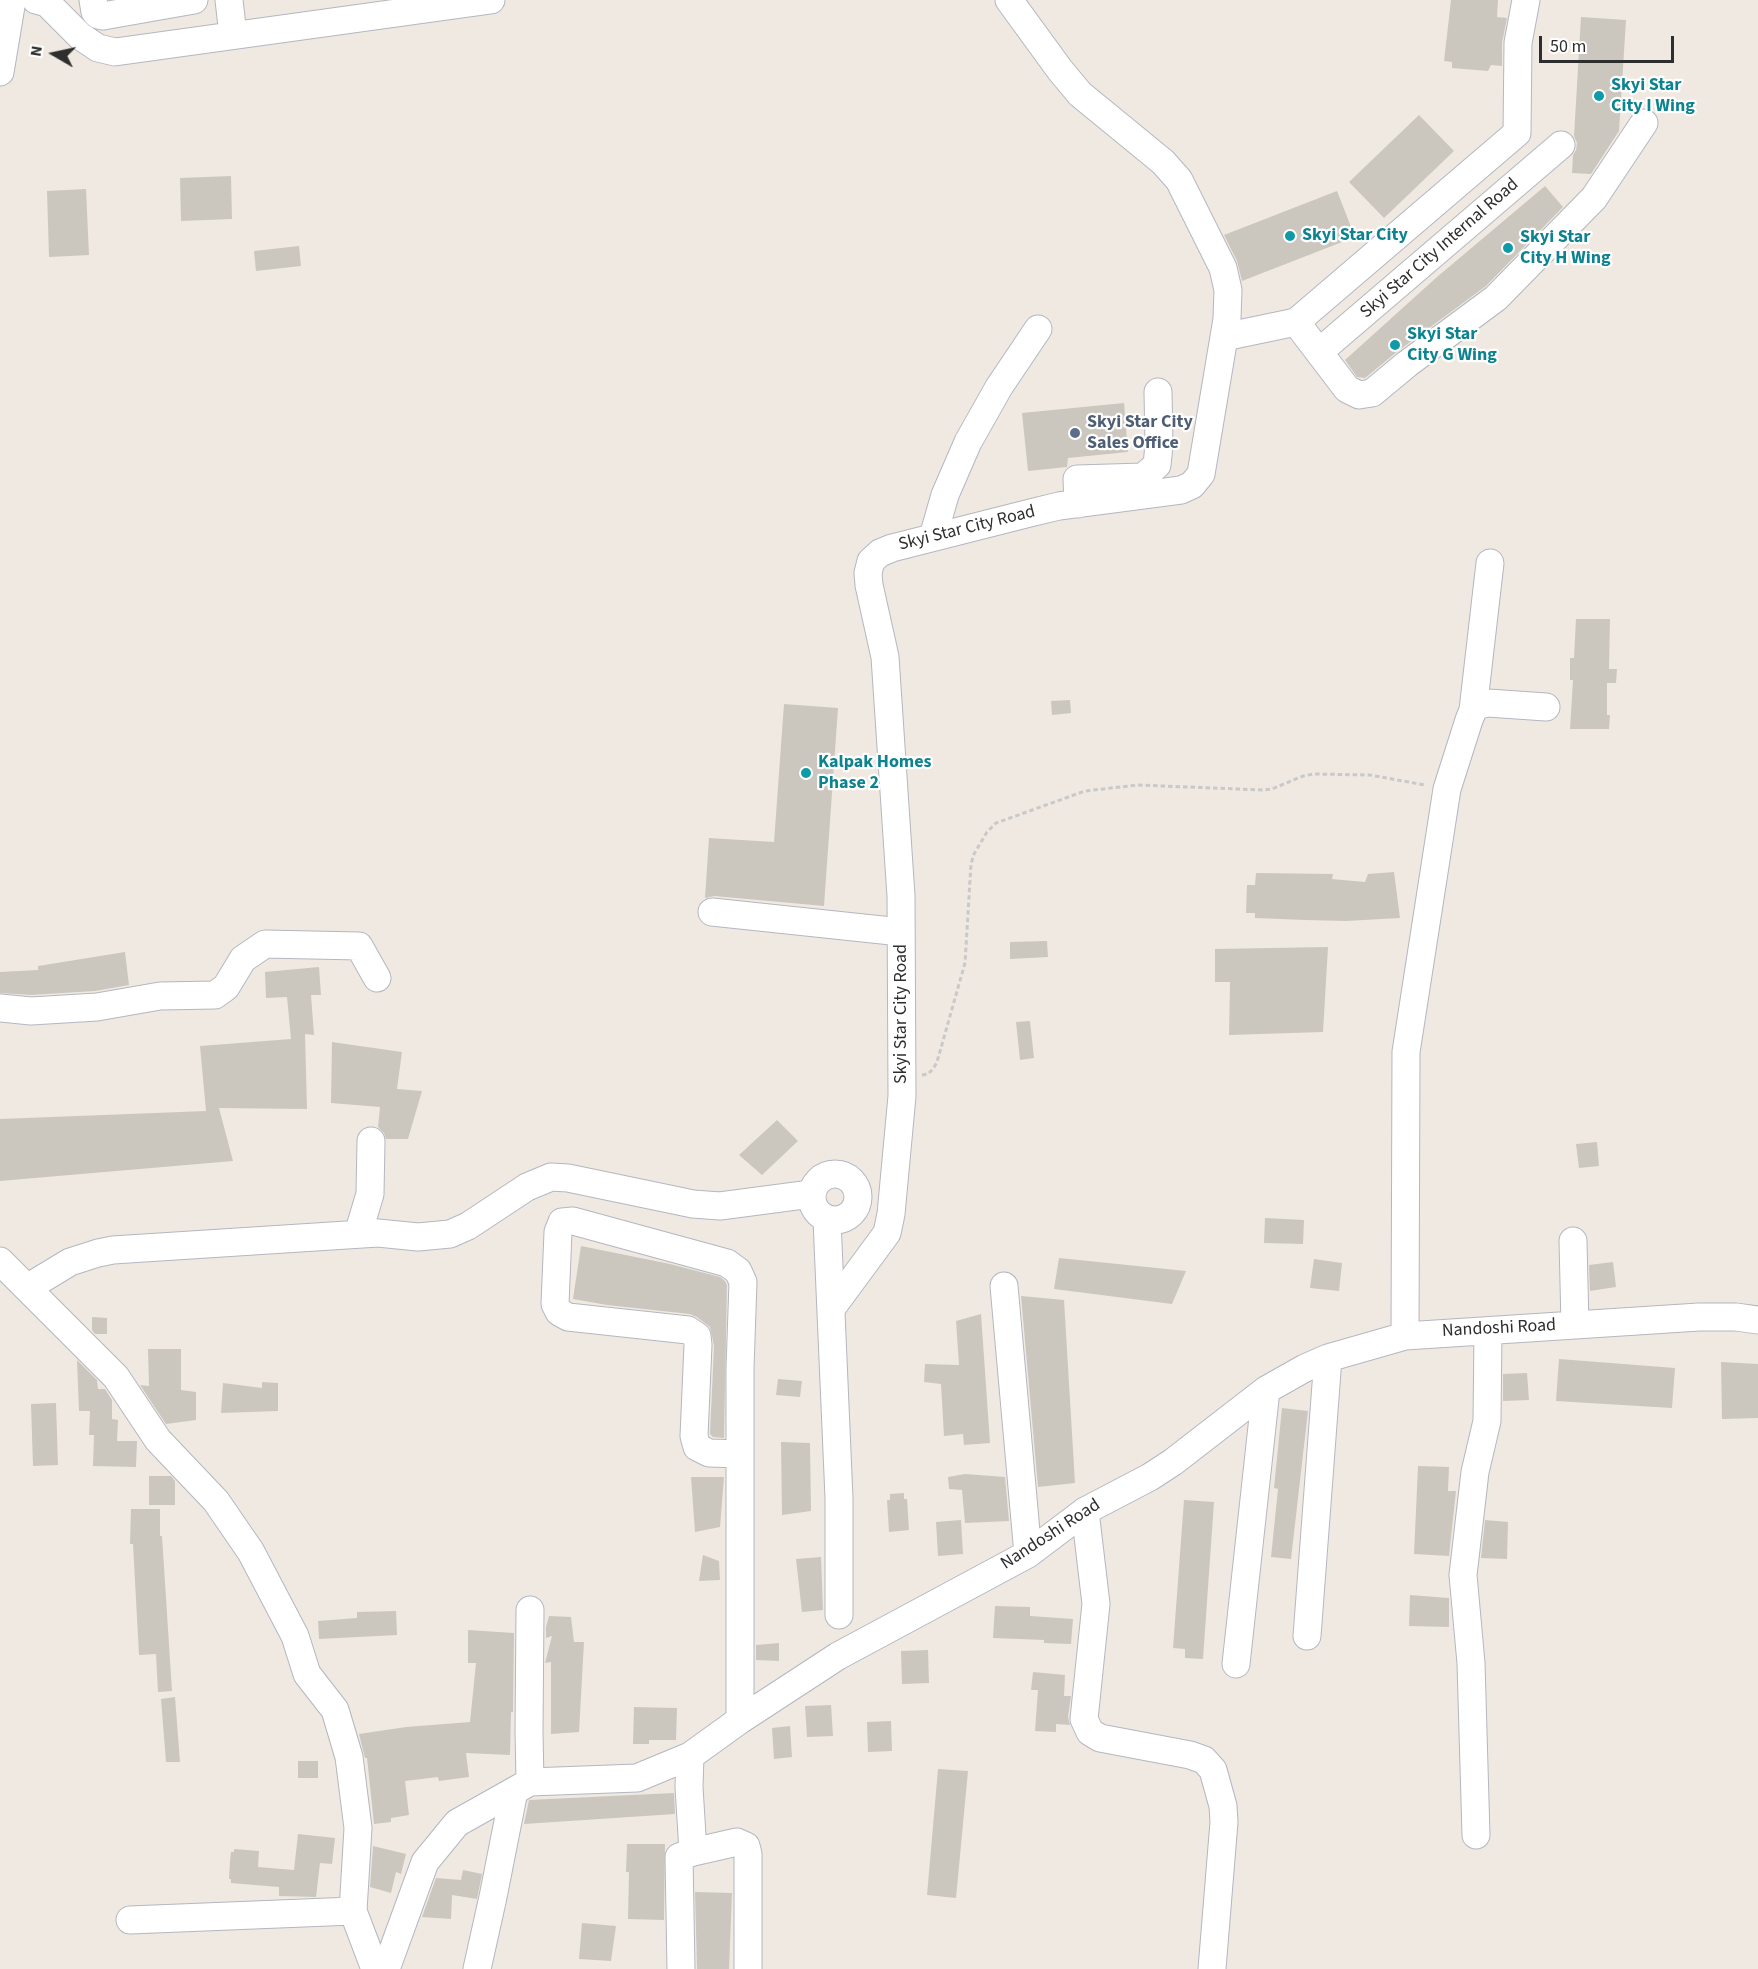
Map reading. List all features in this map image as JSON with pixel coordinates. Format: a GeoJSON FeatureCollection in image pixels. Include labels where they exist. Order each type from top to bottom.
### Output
{"type":"FeatureCollection","features":[{"type":"Feature","properties":{"kind":"street"},"geometry":{"type":"LineString","coordinates":[[0,72],[12,0]]}},
{"type":"Feature","properties":{"kind":"street"},"geometry":{"type":"LineString","coordinates":[[36,0],[47,3],[80,36],[98,48],[115,52],[491,0]]}},
{"type":"Feature","properties":{"kind":"street"},"geometry":{"type":"LineString","coordinates":[[93,0],[95,12],[103,16],[161,2],[194,0]]}},
{"type":"Feature","properties":{"kind":"street"},"geometry":{"type":"LineString","coordinates":[[229,0],[233,35]]}},
{"type":"Feature","properties":{"kind":"street","name":"Skyi Star City Road"},"geometry":{"type":"LineString","coordinates":[[831,1310],[887,1233],[891,1214],[903,1080],[901,896],[885,657],[868,585],[871,561],[880,553],[892,548],[1034,512],[1181,490],[1192,484],[1201,474],[1227,319],[1228,290],[1223,268],[1179,180],[1163,162],[1080,94],[1009,0]]}},
{"type":"Feature","properties":{"kind":"street","name":"Skyi Star City Internal Road"},"geometry":{"type":"LineString","coordinates":[[1224,337],[1296,322],[1517,133],[1518,43],[1526,0]]}},
{"type":"Feature","properties":{"kind":"street"},"geometry":{"type":"LineString","coordinates":[[1296,322],[1347,389],[1359,395],[1372,393],[1496,298],[1594,198],[1644,123]]}},
{"type":"Feature","properties":{"kind":"street","name":"Skyi Star City Internal Road"},"geometry":{"type":"LineString","coordinates":[[1319,352],[1561,145]]}},
{"type":"Feature","properties":{"kind":"street"},"geometry":{"type":"LineString","coordinates":[[933,537],[945,495],[968,442],[999,387],[1038,329]]}},
{"type":"Feature","properties":{"kind":"street"},"geometry":{"type":"LineString","coordinates":[[1078,504],[1077,479],[1143,477],[1157,465],[1158,392]]}},
{"type":"Feature","properties":{"kind":"street"},"geometry":{"type":"LineString","coordinates":[[1405,1336],[1406,1052],[1447,789],[1473,710],[1490,563]]}},
{"type":"Feature","properties":{"kind":"street"},"geometry":{"type":"LineString","coordinates":[[1473,710],[1479,705],[1488,703],[1546,707]]}},
{"type":"Feature","properties":{"kind":"street"},"geometry":{"type":"LineString","coordinates":[[712,912],[902,932]]}},
{"type":"Feature","properties":{"kind":"street"},"geometry":{"type":"LineString","coordinates":[[0,1008],[31,1011],[97,1007],[160,996],[215,995],[226,987],[243,959],[265,944],[359,946],[377,978]]}},
{"type":"Feature","properties":{"kind":"street"},"geometry":{"type":"LineString","coordinates":[[358,1234],[370,1194],[371,1141]]}},
{"type":"Feature","properties":{"kind":"street"},"geometry":{"type":"LineString","coordinates":[[841,1174],[853,1182],[858,1204],[842,1220],[827,1220],[815,1210],[811,1194],[814,1186],[825,1175],[841,1174]]}},
{"type":"Feature","properties":{"kind":"street"},"geometry":{"type":"LineString","coordinates":[[27,1287],[70,1262],[113,1250],[378,1233],[418,1237],[450,1234],[468,1226],[527,1187],[551,1177],[693,1204],[720,1206],[811,1194]]}},
{"type":"Feature","properties":{"kind":"street"},"geometry":{"type":"LineString","coordinates":[[858,1204],[891,1214]]}},
{"type":"Feature","properties":{"kind":"street"},"geometry":{"type":"LineString","coordinates":[[827,1220],[839,1498],[838,1615]]}},
{"type":"Feature","properties":{"kind":"street"},"geometry":{"type":"LineString","coordinates":[[740,1454],[709,1453],[697,1447],[694,1436],[698,1345],[696,1336],[688,1330],[568,1317],[559,1312],[555,1304],[558,1232],[562,1222],[573,1221],[727,1263],[738,1270],[743,1282],[740,1454],[740,1720]]}},
{"type":"Feature","properties":{"kind":"street"},"geometry":{"type":"LineString","coordinates":[[1573,1241],[1575,1325]]}},
{"type":"Feature","properties":{"kind":"street"},"geometry":{"type":"LineString","coordinates":[[0,1261],[116,1377],[158,1440],[216,1501],[251,1552],[295,1636],[307,1674],[335,1710],[349,1757],[358,1828],[352,1911],[375,1969]]}},
{"type":"Feature","properties":{"kind":"street"},"geometry":{"type":"LineString","coordinates":[[1004,1286],[1028,1554]]}},
{"type":"Feature","properties":{"kind":"street","name":"Nandoshi Road"},"geometry":{"type":"LineString","coordinates":[[386,1969],[425,1862],[457,1823],[522,1787],[637,1778],[690,1756],[740,1720],[838,1656],[1028,1554],[1085,1511],[1150,1477],[1173,1462],[1266,1390],[1305,1368],[1328,1358],[1405,1336],[1440,1332],[1699,1317],[1736,1317],[1758,1320]]}},
{"type":"Feature","properties":{"kind":"street"},"geometry":{"type":"LineString","coordinates":[[1476,1835],[1471,1663],[1463,1575],[1474,1472],[1488,1421],[1488,1331]]}},
{"type":"Feature","properties":{"kind":"street"},"geometry":{"type":"LineString","coordinates":[[1307,1636],[1328,1358]]}},
{"type":"Feature","properties":{"kind":"street"},"geometry":{"type":"LineString","coordinates":[[1236,1664],[1266,1390]]}},
{"type":"Feature","properties":{"kind":"street"},"geometry":{"type":"LineString","coordinates":[[1085,1511],[1096,1604],[1084,1719],[1089,1732],[1100,1738],[1190,1755],[1204,1760],[1213,1770],[1223,1806],[1224,1822],[1212,1969]]}},
{"type":"Feature","properties":{"kind":"street"},"geometry":{"type":"LineString","coordinates":[[477,1969],[522,1787],[528,1732],[530,1610]]}},
{"type":"Feature","properties":{"kind":"street"},"geometry":{"type":"LineString","coordinates":[[690,1756],[689,1786],[693,1852]]}},
{"type":"Feature","properties":{"kind":"street"},"geometry":{"type":"LineString","coordinates":[[681,1969],[679,1857],[737,1842],[746,1846],[748,1854],[748,1969]]}},
{"type":"Feature","properties":{"kind":"street"},"geometry":{"type":"LineString","coordinates":[[130,1920],[352,1911]]}},
{"type":"Feature","properties":{"kind":"path"},"geometry":{"type":"LineString","coordinates":[[903,1080],[928,1074],[937,1062],[965,963],[971,864],[987,832],[996,823],[1085,791],[1138,785],[1263,790],[1272,789],[1303,776],[1336,774],[1370,775],[1447,789]]}},
{"type":"Feature","properties":{"kind":"building"},"geometry":{"type":"Polygon","coordinates":[[[1451,0],[1498,0],[1497,17],[1507,18],[1502,43],[1502,66],[1491,65],[1488,71],[1452,68],[1452,62],[1444,61],[1451,0]]]}},
{"type":"Feature","properties":{"kind":"building","name":"Skyi Star City I Wing"},"geometry":{"type":"Polygon","coordinates":[[[1581,17],[1626,20],[1619,131],[1591,174],[1572,173],[1573,155],[1577,143],[1574,136],[1581,17]]]}},
{"type":"Feature","properties":{"kind":"building","name":"Skyi Star City"},"geometry":{"type":"Polygon","coordinates":[[[1419,115],[1454,151],[1384,218],[1349,182],[1419,115]]]}},
{"type":"Feature","properties":{"kind":"building"},"geometry":{"type":"Polygon","coordinates":[[[231,176],[232,219],[181,221],[180,178],[231,176]]]}},
{"type":"Feature","properties":{"kind":"building"},"geometry":{"type":"Polygon","coordinates":[[[1545,186],[1563,207],[1486,286],[1365,378],[1357,377],[1345,360],[1437,277],[1545,186]]]}},
{"type":"Feature","properties":{"kind":"building"},"geometry":{"type":"Polygon","coordinates":[[[86,189],[89,255],[49,257],[47,191],[86,189]]]}},
{"type":"Feature","properties":{"kind":"building","name":"Skyi Star City"},"geometry":{"type":"Polygon","coordinates":[[[1337,191],[1355,237],[1242,281],[1237,261],[1224,235],[1337,191]]]}},
{"type":"Feature","properties":{"kind":"building"},"geometry":{"type":"Polygon","coordinates":[[[299,246],[301,266],[256,271],[254,251],[299,246]]]}},
{"type":"Feature","properties":{"kind":"building","name":"Skyi Star City Sales Office"},"geometry":{"type":"Polygon","coordinates":[[[1124,403],[1128,452],[1068,458],[1067,467],[1028,471],[1022,413],[1124,403]]]}},
{"type":"Feature","properties":{"kind":"building"},"geometry":{"type":"Polygon","coordinates":[[[1576,619],[1610,619],[1609,669],[1617,669],[1616,683],[1607,683],[1609,729],[1570,729],[1573,680],[1570,680],[1570,658],[1574,658],[1576,619]]]}},
{"type":"Feature","properties":{"kind":"building"},"geometry":{"type":"Polygon","coordinates":[[[1070,700],[1071,713],[1052,715],[1051,701],[1070,700]]]}},
{"type":"Feature","properties":{"kind":"building","name":"Kalpak Homes Phase 2"},"geometry":{"type":"Polygon","coordinates":[[[784,704],[838,708],[824,906],[714,896],[705,898],[709,838],[774,842],[784,704]]]}},
{"type":"Feature","properties":{"kind":"building"},"geometry":{"type":"Polygon","coordinates":[[[1394,872],[1400,918],[1346,921],[1305,920],[1255,918],[1255,913],[1246,913],[1247,885],[1255,885],[1256,873],[1333,874],[1332,879],[1365,882],[1368,874],[1394,872]]]}},
{"type":"Feature","properties":{"kind":"building"},"geometry":{"type":"Polygon","coordinates":[[[1047,941],[1048,957],[1010,959],[1010,942],[1047,941]]]}},
{"type":"Feature","properties":{"kind":"building"},"geometry":{"type":"Polygon","coordinates":[[[1328,947],[1323,1032],[1229,1035],[1230,982],[1215,982],[1215,949],[1328,947]]]}},
{"type":"Feature","properties":{"kind":"building"},"geometry":{"type":"Polygon","coordinates":[[[125,952],[129,985],[95,991],[31,995],[0,993],[0,972],[38,970],[38,966],[125,952]]]}},
{"type":"Feature","properties":{"kind":"building"},"geometry":{"type":"Polygon","coordinates":[[[319,967],[321,995],[311,995],[314,1035],[305,1034],[307,1109],[219,1108],[233,1161],[0,1181],[0,1119],[206,1111],[200,1046],[291,1039],[287,997],[266,998],[265,972],[319,967]]]}},
{"type":"Feature","properties":{"kind":"building"},"geometry":{"type":"Polygon","coordinates":[[[1030,1021],[1034,1058],[1020,1060],[1016,1022],[1030,1021]]]}},
{"type":"Feature","properties":{"kind":"building"},"geometry":{"type":"Polygon","coordinates":[[[332,1042],[402,1052],[397,1089],[422,1091],[408,1139],[386,1139],[378,1127],[380,1107],[331,1103],[332,1042]]]}},
{"type":"Feature","properties":{"kind":"building"},"geometry":{"type":"Polygon","coordinates":[[[777,1120],[798,1141],[762,1175],[739,1155],[777,1120]]]}},
{"type":"Feature","properties":{"kind":"building"},"geometry":{"type":"Polygon","coordinates":[[[1597,1142],[1599,1166],[1579,1168],[1576,1144],[1597,1142]]]}},
{"type":"Feature","properties":{"kind":"building"},"geometry":{"type":"Polygon","coordinates":[[[1265,1218],[1304,1220],[1303,1244],[1264,1243],[1265,1218]]]}},
{"type":"Feature","properties":{"kind":"building"},"geometry":{"type":"Polygon","coordinates":[[[581,1246],[670,1264],[720,1277],[725,1281],[727,1285],[724,1438],[713,1437],[710,1434],[714,1346],[710,1327],[690,1314],[573,1299],[581,1246]]]}},
{"type":"Feature","properties":{"kind":"building"},"geometry":{"type":"Polygon","coordinates":[[[1059,1258],[1186,1271],[1172,1304],[1054,1289],[1059,1258]]]}},
{"type":"Feature","properties":{"kind":"building"},"geometry":{"type":"Polygon","coordinates":[[[1314,1259],[1342,1263],[1339,1291],[1310,1288],[1314,1259]]]}},
{"type":"Feature","properties":{"kind":"building"},"geometry":{"type":"Polygon","coordinates":[[[1613,1262],[1616,1287],[1590,1291],[1589,1265],[1613,1262]]]}},
{"type":"Feature","properties":{"kind":"building"},"geometry":{"type":"Polygon","coordinates":[[[1021,1296],[1064,1300],[1075,1483],[1038,1487],[1021,1296]]]}},
{"type":"Feature","properties":{"kind":"building"},"geometry":{"type":"Polygon","coordinates":[[[981,1314],[990,1443],[964,1445],[963,1434],[944,1436],[941,1384],[924,1382],[925,1364],[959,1365],[956,1321],[981,1314]]]}},
{"type":"Feature","properties":{"kind":"building"},"geometry":{"type":"Polygon","coordinates":[[[92,1317],[107,1318],[107,1334],[95,1334],[92,1330],[92,1317]]]}},
{"type":"Feature","properties":{"kind":"building"},"geometry":{"type":"Polygon","coordinates":[[[148,1349],[181,1349],[181,1390],[196,1392],[196,1420],[166,1424],[140,1385],[149,1386],[148,1349]]]}},
{"type":"Feature","properties":{"kind":"building"},"geometry":{"type":"Polygon","coordinates":[[[1559,1359],[1675,1368],[1672,1408],[1556,1401],[1559,1359]]]}},
{"type":"Feature","properties":{"kind":"building"},"geometry":{"type":"Polygon","coordinates":[[[77,1360],[97,1380],[98,1389],[105,1389],[112,1400],[112,1419],[118,1420],[117,1441],[137,1441],[136,1467],[93,1466],[94,1435],[89,1435],[90,1411],[79,1411],[77,1360]]]}},
{"type":"Feature","properties":{"kind":"building"},"geometry":{"type":"Polygon","coordinates":[[[1721,1362],[1758,1364],[1758,1418],[1722,1419],[1721,1362]]]}},
{"type":"Feature","properties":{"kind":"building"},"geometry":{"type":"Polygon","coordinates":[[[1527,1373],[1529,1400],[1503,1401],[1503,1374],[1527,1373]]]}},
{"type":"Feature","properties":{"kind":"building"},"geometry":{"type":"Polygon","coordinates":[[[778,1379],[802,1381],[800,1397],[776,1395],[778,1379]]]}},
{"type":"Feature","properties":{"kind":"building"},"geometry":{"type":"Polygon","coordinates":[[[262,1382],[278,1383],[278,1411],[221,1413],[223,1383],[262,1388],[262,1382]]]}},
{"type":"Feature","properties":{"kind":"building"},"geometry":{"type":"Polygon","coordinates":[[[56,1403],[58,1465],[33,1466],[31,1404],[56,1403]]]}},
{"type":"Feature","properties":{"kind":"building"},"geometry":{"type":"Polygon","coordinates":[[[1282,1408],[1308,1411],[1291,1559],[1271,1557],[1278,1489],[1274,1488],[1282,1408]]]}},
{"type":"Feature","properties":{"kind":"building"},"geometry":{"type":"Polygon","coordinates":[[[781,1442],[810,1443],[811,1511],[782,1515],[781,1442]]]}},
{"type":"Feature","properties":{"kind":"building"},"geometry":{"type":"Polygon","coordinates":[[[1418,1466],[1449,1467],[1448,1491],[1456,1491],[1449,1556],[1414,1554],[1418,1466]]]}},
{"type":"Feature","properties":{"kind":"building"},"geometry":{"type":"Polygon","coordinates":[[[965,1474],[1005,1477],[1009,1521],[965,1523],[962,1490],[949,1489],[948,1477],[965,1474]]]}},
{"type":"Feature","properties":{"kind":"building"},"geometry":{"type":"Polygon","coordinates":[[[149,1476],[171,1476],[175,1481],[175,1505],[149,1505],[149,1476]]]}},
{"type":"Feature","properties":{"kind":"building"},"geometry":{"type":"Polygon","coordinates":[[[691,1477],[724,1477],[720,1527],[695,1532],[691,1477]]]}},
{"type":"Feature","properties":{"kind":"building"},"geometry":{"type":"Polygon","coordinates":[[[904,1493],[904,1499],[907,1499],[909,1530],[889,1532],[887,1500],[890,1500],[890,1494],[904,1493]]]}},
{"type":"Feature","properties":{"kind":"building"},"geometry":{"type":"Polygon","coordinates":[[[1184,1500],[1214,1502],[1203,1659],[1185,1658],[1185,1649],[1173,1648],[1184,1500]]]}},
{"type":"Feature","properties":{"kind":"building"},"geometry":{"type":"Polygon","coordinates":[[[131,1509],[160,1509],[172,1691],[158,1692],[156,1654],[139,1655],[133,1544],[130,1544],[131,1509]]]}},
{"type":"Feature","properties":{"kind":"building"},"geometry":{"type":"Polygon","coordinates":[[[961,1520],[963,1554],[938,1556],[936,1522],[961,1520]]]}},
{"type":"Feature","properties":{"kind":"building"},"geometry":{"type":"Polygon","coordinates":[[[1485,1520],[1508,1522],[1507,1559],[1481,1558],[1485,1520]]]}},
{"type":"Feature","properties":{"kind":"building"},"geometry":{"type":"Polygon","coordinates":[[[703,1555],[719,1561],[720,1580],[699,1581],[703,1555]]]}},
{"type":"Feature","properties":{"kind":"building"},"geometry":{"type":"Polygon","coordinates":[[[821,1557],[823,1610],[802,1612],[796,1559],[821,1557]]]}},
{"type":"Feature","properties":{"kind":"building"},"geometry":{"type":"Polygon","coordinates":[[[1410,1595],[1449,1598],[1449,1627],[1409,1626],[1410,1595]]]}},
{"type":"Feature","properties":{"kind":"building"},"geometry":{"type":"Polygon","coordinates":[[[995,1606],[1030,1607],[1030,1616],[1073,1619],[1071,1644],[1044,1643],[1044,1640],[993,1638],[995,1606]]]}},
{"type":"Feature","properties":{"kind":"building"},"geometry":{"type":"Polygon","coordinates":[[[396,1611],[397,1635],[319,1639],[318,1621],[357,1618],[357,1612],[396,1611]]]}},
{"type":"Feature","properties":{"kind":"building"},"geometry":{"type":"Polygon","coordinates":[[[549,1616],[571,1617],[574,1642],[584,1642],[579,1732],[551,1734],[551,1662],[545,1663],[552,1636],[546,1638],[549,1616]]]}},
{"type":"Feature","properties":{"kind":"building"},"geometry":{"type":"Polygon","coordinates":[[[468,1630],[514,1633],[510,1755],[466,1753],[469,1777],[439,1781],[438,1777],[405,1781],[409,1815],[391,1818],[391,1822],[374,1824],[367,1758],[365,1758],[359,1734],[406,1727],[470,1722],[476,1663],[468,1663],[468,1630]]]}},
{"type":"Feature","properties":{"kind":"building"},"geometry":{"type":"Polygon","coordinates":[[[779,1643],[779,1661],[756,1660],[756,1645],[779,1643]]]}},
{"type":"Feature","properties":{"kind":"building"},"geometry":{"type":"Polygon","coordinates":[[[928,1650],[929,1683],[902,1684],[901,1651],[928,1650]]]}},
{"type":"Feature","properties":{"kind":"building"},"geometry":{"type":"Polygon","coordinates":[[[1033,1672],[1065,1675],[1064,1696],[1071,1696],[1068,1717],[1070,1725],[1056,1724],[1056,1732],[1035,1731],[1038,1690],[1031,1690],[1033,1672]]]}},
{"type":"Feature","properties":{"kind":"building"},"geometry":{"type":"Polygon","coordinates":[[[175,1697],[180,1762],[166,1762],[161,1699],[175,1697]]]}},
{"type":"Feature","properties":{"kind":"building"},"geometry":{"type":"Polygon","coordinates":[[[831,1705],[833,1736],[807,1737],[805,1706],[831,1705]]]}},
{"type":"Feature","properties":{"kind":"building"},"geometry":{"type":"Polygon","coordinates":[[[634,1707],[677,1708],[676,1740],[649,1740],[649,1744],[633,1744],[634,1707]]]}},
{"type":"Feature","properties":{"kind":"building"},"geometry":{"type":"Polygon","coordinates":[[[891,1721],[892,1751],[868,1752],[867,1722],[891,1721]]]}},
{"type":"Feature","properties":{"kind":"building"},"geometry":{"type":"Polygon","coordinates":[[[790,1726],[792,1757],[774,1759],[772,1728],[790,1726]]]}},
{"type":"Feature","properties":{"kind":"building"},"geometry":{"type":"Polygon","coordinates":[[[298,1761],[318,1761],[318,1778],[298,1778],[298,1761]]]}},
{"type":"Feature","properties":{"kind":"building"},"geometry":{"type":"Polygon","coordinates":[[[938,1769],[968,1771],[956,1898],[927,1895],[938,1769]]]}},
{"type":"Feature","properties":{"kind":"building"},"geometry":{"type":"Polygon","coordinates":[[[674,1793],[675,1814],[524,1824],[529,1800],[674,1793]]]}},
{"type":"Feature","properties":{"kind":"building"},"geometry":{"type":"Polygon","coordinates":[[[298,1834],[335,1838],[332,1864],[320,1863],[316,1897],[279,1896],[279,1887],[231,1883],[229,1879],[230,1861],[231,1852],[234,1852],[234,1849],[259,1851],[258,1867],[294,1870],[298,1834]]]}},
{"type":"Feature","properties":{"kind":"building"},"geometry":{"type":"Polygon","coordinates":[[[627,1844],[665,1844],[664,1920],[628,1919],[627,1844]]]}},
{"type":"Feature","properties":{"kind":"building"},"geometry":{"type":"Polygon","coordinates":[[[373,1846],[406,1854],[401,1874],[396,1872],[391,1893],[370,1887],[373,1846]]]}},
{"type":"Feature","properties":{"kind":"building"},"geometry":{"type":"Polygon","coordinates":[[[463,1870],[482,1874],[477,1899],[452,1895],[451,1919],[422,1917],[436,1878],[461,1880],[463,1870]]]}},
{"type":"Feature","properties":{"kind":"building"},"geometry":{"type":"Polygon","coordinates":[[[695,1892],[732,1893],[729,1969],[697,1969],[695,1892]]]}},
{"type":"Feature","properties":{"kind":"building"},"geometry":{"type":"Polygon","coordinates":[[[582,1923],[616,1926],[611,1961],[579,1959],[582,1923]]]}},
{"type":"Feature","properties":{"kind":"place","name":"Skyi Star City I Wing"},"geometry":{"type":"Point","coordinates":[1599,96]}},
{"type":"Feature","properties":{"kind":"place","name":"Skyi Star City"},"geometry":{"type":"Point","coordinates":[1290,236]}},
{"type":"Feature","properties":{"kind":"place","name":"Skyi Star City H Wing"},"geometry":{"type":"Point","coordinates":[1508,248]}},
{"type":"Feature","properties":{"kind":"place","name":"Skyi Star City G Wing"},"geometry":{"type":"Point","coordinates":[1395,345]}},
{"type":"Feature","properties":{"kind":"place","name":"Skyi Star City Sales Office"},"geometry":{"type":"Point","coordinates":[1075,433]}},
{"type":"Feature","properties":{"kind":"place","name":"Kalpak Homes Phase 2"},"geometry":{"type":"Point","coordinates":[806,773]}}]}
